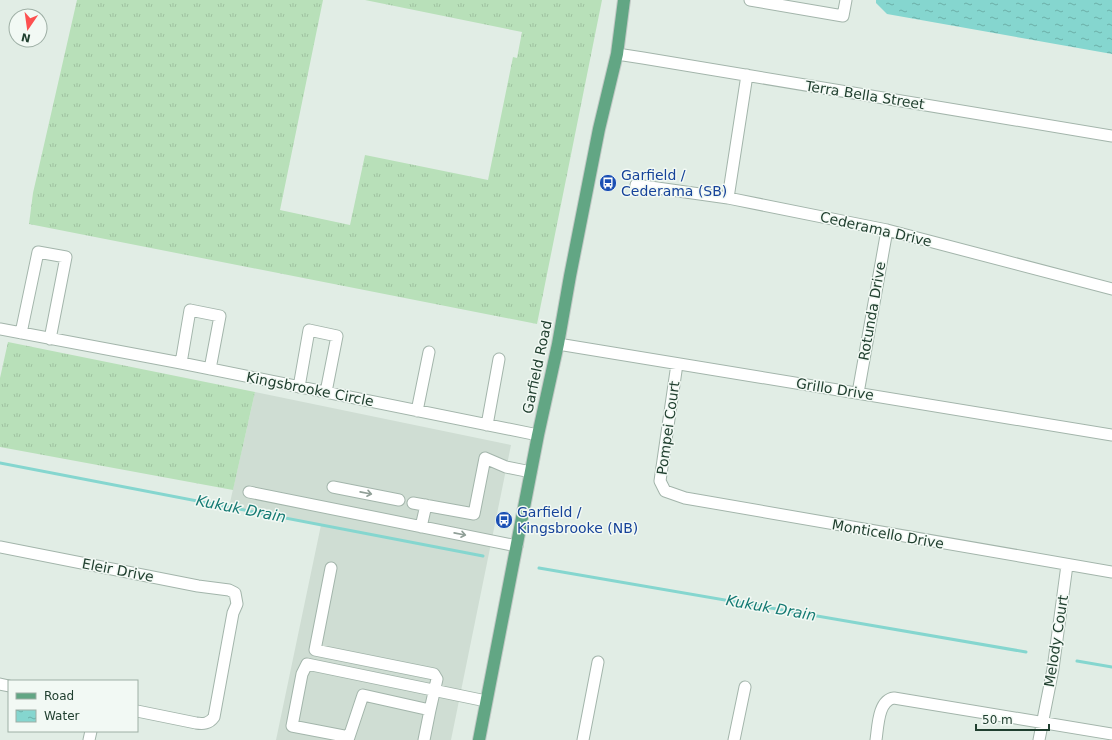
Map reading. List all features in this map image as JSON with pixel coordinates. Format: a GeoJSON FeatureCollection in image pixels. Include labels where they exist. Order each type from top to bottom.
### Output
{"type":"FeatureCollection","features":[{"type":"Feature","properties":{"kind":"main road","name":"Garfield Road"},"geometry":{"type":"LineString","coordinates":[[479,740],[538,435],[558,344],[599,129],[617,54],[624,0]]}},
{"type":"Feature","properties":{"kind":"street"},"geometry":{"type":"LineString","coordinates":[[753,0],[843,16],[846,0]]}},
{"type":"Feature","properties":{"kind":"street","name":"Terra Bella Street"},"geometry":{"type":"LineString","coordinates":[[617,54],[1112,136]]}},
{"type":"Feature","properties":{"kind":"street"},"geometry":{"type":"LineString","coordinates":[[728,198],[747,75]]}},
{"type":"Feature","properties":{"kind":"street","name":"Cederama Drive"},"geometry":{"type":"LineString","coordinates":[[636,186],[728,198],[887,230],[1112,289]]}},
{"type":"Feature","properties":{"kind":"street","name":"Rotunda Drive"},"geometry":{"type":"LineString","coordinates":[[858,393],[887,230]]}},
{"type":"Feature","properties":{"kind":"street"},"geometry":{"type":"LineString","coordinates":[[21,333],[38,252],[66,257],[50,339]]}},
{"type":"Feature","properties":{"kind":"street"},"geometry":{"type":"LineString","coordinates":[[181,363],[190,310],[220,316],[210,369]]}},
{"type":"Feature","properties":{"kind":"street","name":"Kingsbrooke Circle"},"geometry":{"type":"LineString","coordinates":[[0,329],[181,363],[538,435]]}},
{"type":"Feature","properties":{"kind":"street"},"geometry":{"type":"LineString","coordinates":[[299,387],[310,330],[337,336],[326,392]]}},
{"type":"Feature","properties":{"kind":"street","name":"Grillo Drive"},"geometry":{"type":"LineString","coordinates":[[558,344],[1112,435]]}},
{"type":"Feature","properties":{"kind":"street"},"geometry":{"type":"LineString","coordinates":[[417,411],[429,352]]}},
{"type":"Feature","properties":{"kind":"street"},"geometry":{"type":"LineString","coordinates":[[487,425],[499,359]]}},
{"type":"Feature","properties":{"kind":"street","name":"Pompei Court"},"geometry":{"type":"LineString","coordinates":[[665,491],[660,481],[660,474],[677,364]]}},
{"type":"Feature","properties":{"kind":"street"},"geometry":{"type":"LineString","coordinates":[[413,502],[474,514],[485,458],[506,467],[531,472]]}},
{"type":"Feature","properties":{"kind":"street"},"geometry":{"type":"LineString","coordinates":[[332,487],[399,500]]}},
{"type":"Feature","properties":{"kind":"street","name":"Monticello Drive"},"geometry":{"type":"LineString","coordinates":[[665,491],[685,498],[1112,572]]}},
{"type":"Feature","properties":{"kind":"street"},"geometry":{"type":"LineString","coordinates":[[248,492],[516,546]]}},
{"type":"Feature","properties":{"kind":"street"},"geometry":{"type":"LineString","coordinates":[[422,527],[426,505]]}},
{"type":"Feature","properties":{"kind":"street","name":"Eleir Drive"},"geometry":{"type":"LineString","coordinates":[[0,547],[198,586],[228,590],[235,593],[237,604],[233,613],[214,717],[211,722],[196,723],[138,711]]}},
{"type":"Feature","properties":{"kind":"street","name":"Melody Court"},"geometry":{"type":"LineString","coordinates":[[1039,740],[1053,669],[1067,565]]}},
{"type":"Feature","properties":{"kind":"street"},"geometry":{"type":"LineString","coordinates":[[311,665],[331,568]]}},
{"type":"Feature","properties":{"kind":"street"},"geometry":{"type":"LineString","coordinates":[[315,650],[434,674],[437,679],[424,740]]}},
{"type":"Feature","properties":{"kind":"street"},"geometry":{"type":"LineString","coordinates":[[365,676],[369,661]]}},
{"type":"Feature","properties":{"kind":"street"},"geometry":{"type":"LineString","coordinates":[[584,740],[598,662]]}},
{"type":"Feature","properties":{"kind":"street"},"geometry":{"type":"LineString","coordinates":[[430,710],[362,695],[349,737],[292,726],[302,674],[307,664],[486,701]]}},
{"type":"Feature","properties":{"kind":"street"},"geometry":{"type":"LineString","coordinates":[[394,682],[398,666]]}},
{"type":"Feature","properties":{"kind":"street"},"geometry":{"type":"LineString","coordinates":[[734,740],[745,687]]}},
{"type":"Feature","properties":{"kind":"street"},"geometry":{"type":"LineString","coordinates":[[876,740],[882,706],[890,698],[904,699],[1112,734]]}},
{"type":"Feature","properties":{"kind":"shaded area"},"geometry":{"type":"Polygon","coordinates":[[[255,392],[511,445],[451,740],[276,740],[321,525],[229,507],[255,392]]]}},
{"type":"Feature","properties":{"kind":"green space"},"geometry":{"type":"Polygon","coordinates":[[[77,0],[323,0],[280,210],[350,225],[365,155],[488,180],[513,57],[517,58],[522,32],[365,0],[602,0],[537,324],[29,224],[33,193],[77,0]]]}},
{"type":"Feature","properties":{"kind":"green space"},"geometry":{"type":"Polygon","coordinates":[[[8,342],[255,392],[233,490],[0,447],[0,378],[8,342]]]}},
{"type":"Feature","properties":{"kind":"water"},"geometry":{"type":"Polygon","coordinates":[[[876,0],[1112,0],[1112,54],[887,14],[876,3],[876,0]]]}},
{"type":"Feature","properties":{"kind":"waterway","name":"Kukuk Drain"},"geometry":{"type":"LineString","coordinates":[[0,463],[483,556]]}},
{"type":"Feature","properties":{"kind":"waterway","name":"Kukuk Drain"},"geometry":{"type":"LineString","coordinates":[[539,568],[1026,652]]}},
{"type":"Feature","properties":{"kind":"waterway"},"geometry":{"type":"LineString","coordinates":[[1077,661],[1112,667]]}},
{"type":"Feature","properties":{"kind":"place","name":"Garfield / Cederama (SB)"},"geometry":{"type":"Point","coordinates":[608,183]}},
{"type":"Feature","properties":{"kind":"place","name":"Garfield / Kingsbrooke (NB)"},"geometry":{"type":"Point","coordinates":[504,520]}}]}
